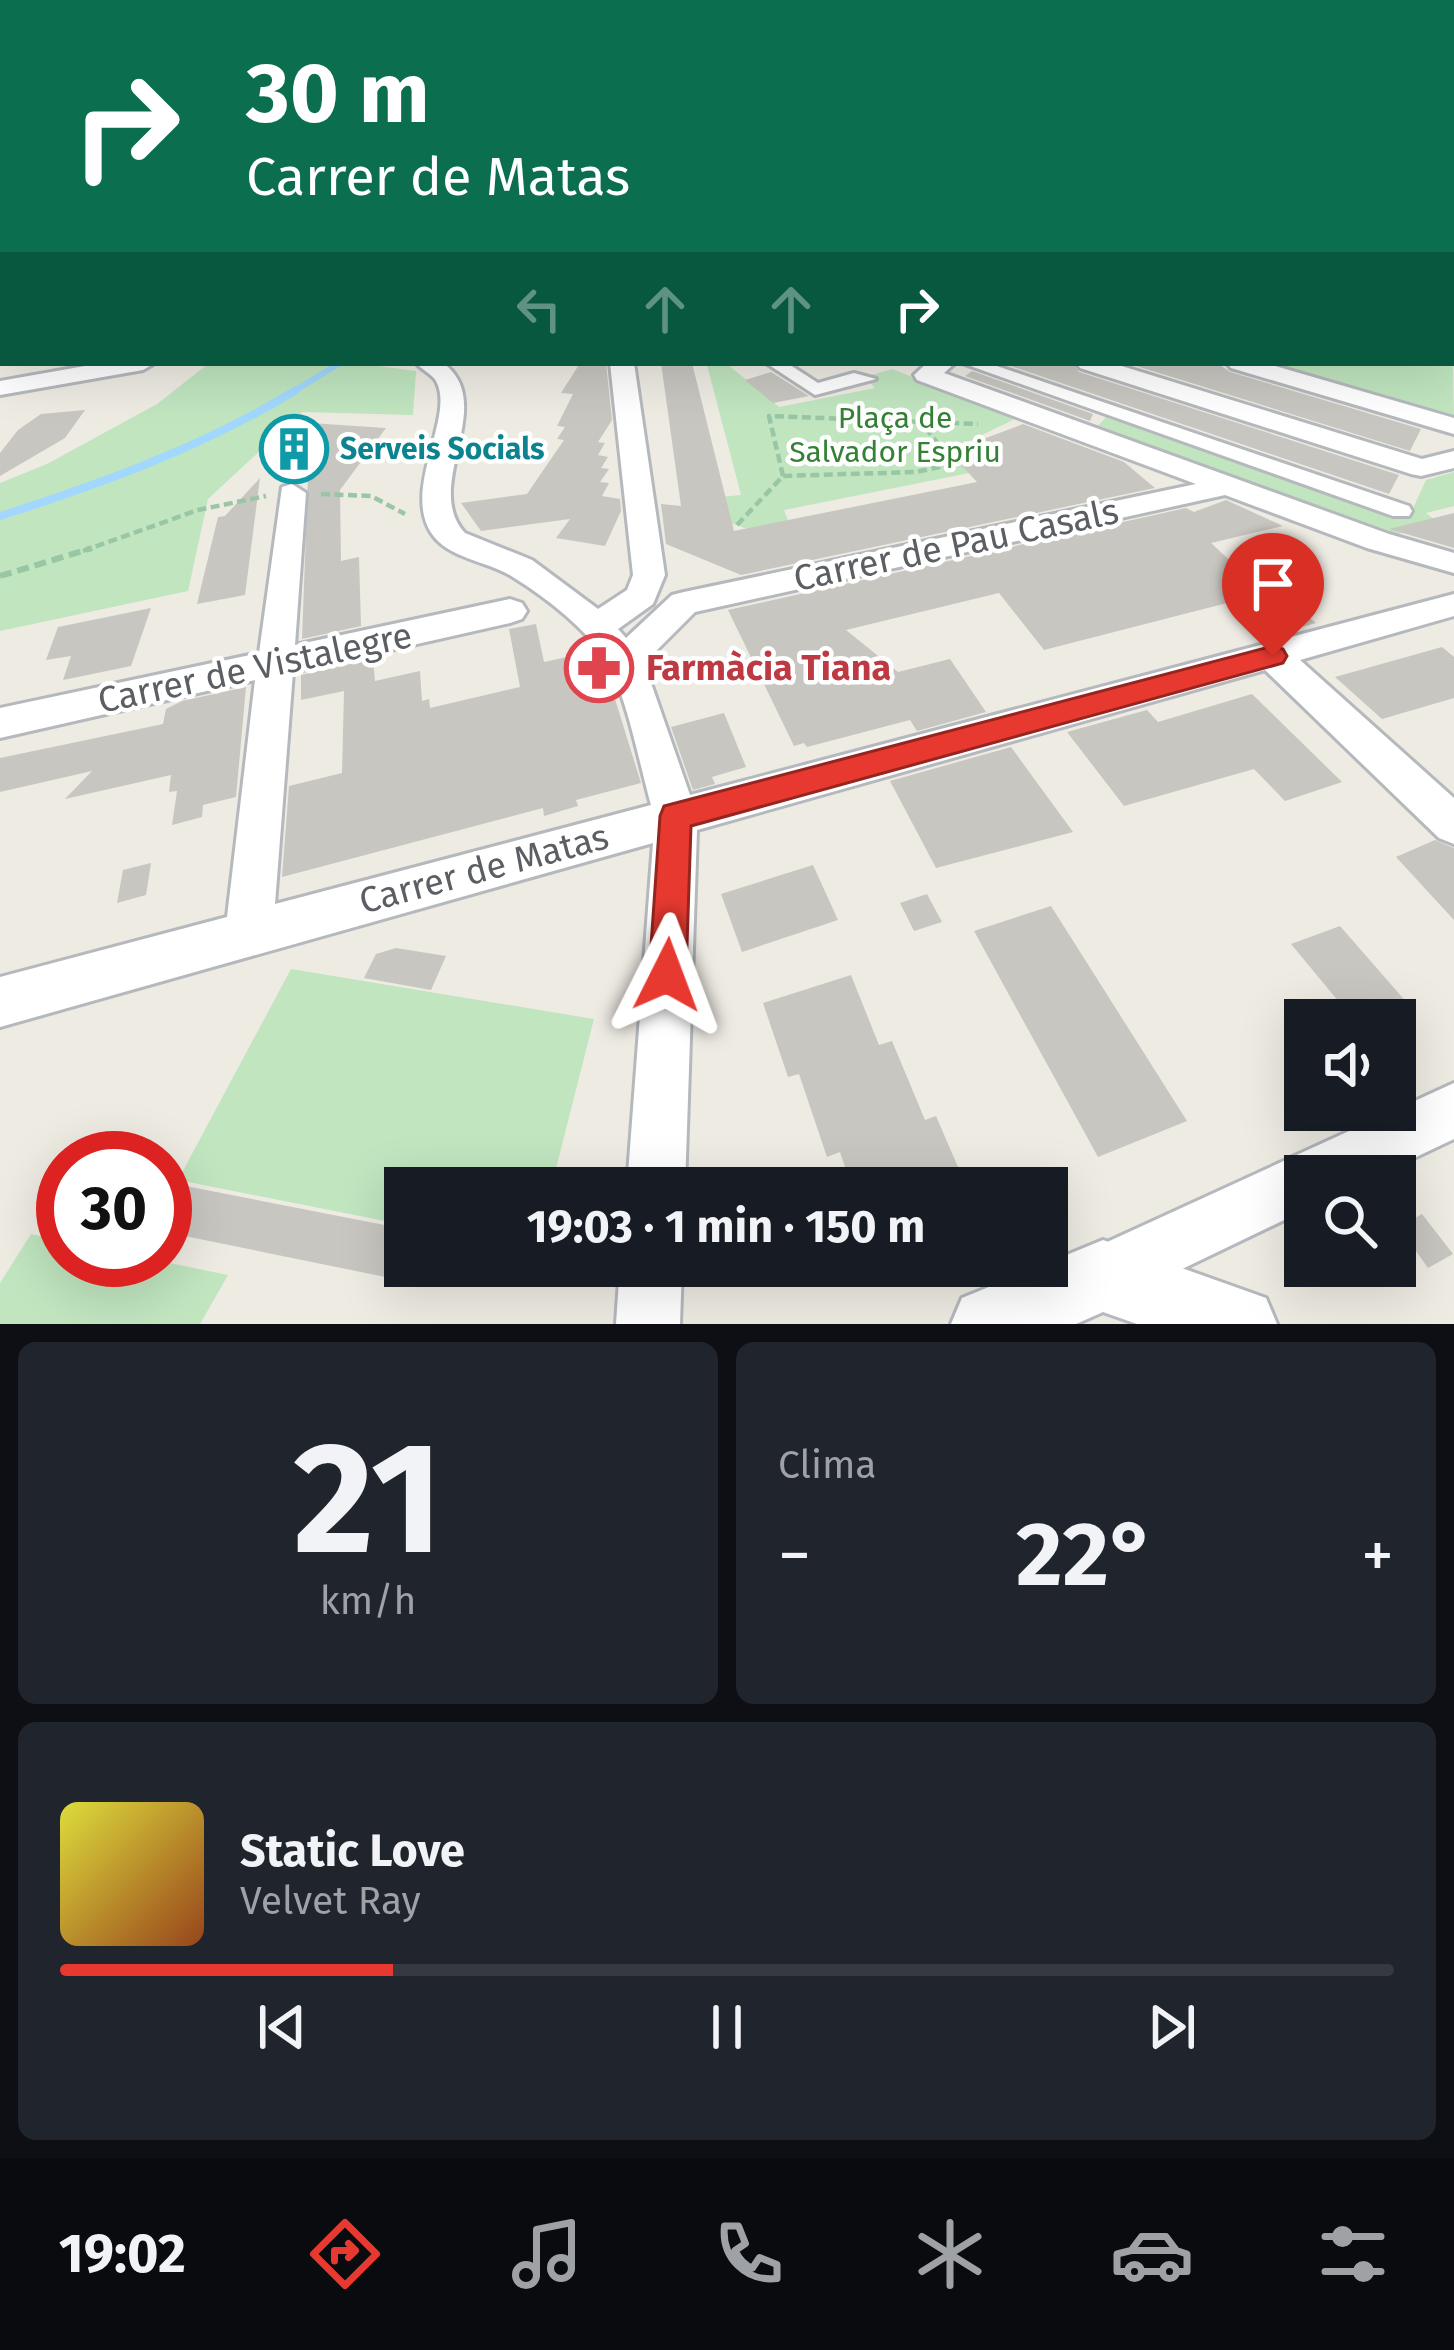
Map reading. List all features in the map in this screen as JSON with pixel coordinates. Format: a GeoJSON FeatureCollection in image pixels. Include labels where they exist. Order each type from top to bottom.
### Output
{"type":"FeatureCollection","features":[{"type":"Feature","properties":{"kind":"street"},"geometry":{"type":"LineString","coordinates":[[0,388],[126,366]]}},
{"type":"Feature","properties":{"kind":"street"},"geometry":{"type":"LineString","coordinates":[[438,366],[448,378],[452,400],[437,517],[454,540],[521,567],[597,627],[625,660],[676,816],[657,1167]]}},
{"type":"Feature","properties":{"kind":"street"},"geometry":{"type":"LineString","coordinates":[[622,366],[661,603],[625,660]]}},
{"type":"Feature","properties":{"kind":"street"},"geometry":{"type":"LineString","coordinates":[[780,366],[815,389],[868,379]]}},
{"type":"Feature","properties":{"kind":"street"},"geometry":{"type":"LineString","coordinates":[[939,366],[926,375],[1227,487],[1454,563]]}},
{"type":"Feature","properties":{"kind":"street"},"geometry":{"type":"LineString","coordinates":[[980,366],[1401,511]]}},
{"type":"Feature","properties":{"kind":"street"},"geometry":{"type":"LineString","coordinates":[[1098,366],[1420,467],[1454,459]]}},
{"type":"Feature","properties":{"kind":"street"},"geometry":{"type":"LineString","coordinates":[[1249,366],[1454,426]]}},
{"type":"Feature","properties":{"kind":"street","name":"Carrer de Pau Casals"},"geometry":{"type":"LineString","coordinates":[[597,627],[623,633],[661,603],[1227,487]]}},
{"type":"Feature","properties":{"kind":"street"},"geometry":{"type":"LineString","coordinates":[[249,933],[292,493]]}},
{"type":"Feature","properties":{"kind":"street","name":"Carrer de Matas"},"geometry":{"type":"LineString","coordinates":[[0,1002],[1454,605]]}},
{"type":"Feature","properties":{"kind":"street","name":"Carrer de Vistalegre"},"geometry":{"type":"LineString","coordinates":[[0,723],[510,611]]}},
{"type":"Feature","properties":{"kind":"street"},"geometry":{"type":"LineString","coordinates":[[1273,656],[1454,825]]}},
{"type":"Feature","properties":{"kind":"street"},"geometry":{"type":"LineString","coordinates":[[1359,1155],[1454,1110]]}},
{"type":"Feature","properties":{"kind":"street"},"geometry":{"type":"LineString","coordinates":[[988,1324],[1103,1276],[1284,1190]]}},
{"type":"Feature","properties":{"kind":"street"},"geometry":{"type":"LineString","coordinates":[[1103,1276],[1240,1324]]}},
{"type":"Feature","properties":{"kind":"street"},"geometry":{"type":"LineString","coordinates":[[648,1324],[650,1287]]}},
{"type":"Feature","properties":{"kind":"path"},"geometry":{"type":"LineString","coordinates":[[783,476],[769,416],[810,423],[916,417],[999,427],[1026,412]]}},
{"type":"Feature","properties":{"kind":"path"},"geometry":{"type":"LineString","coordinates":[[736,525],[783,476],[916,472],[954,464],[916,417]]}},
{"type":"Feature","properties":{"kind":"path"},"geometry":{"type":"LineString","coordinates":[[0,576],[72,559],[221,502],[292,493],[371,496],[417,521],[437,517]]}},
{"type":"Feature","properties":{"kind":"green space"},"geometry":{"type":"Polygon","coordinates":[[[205,366],[378,366],[416,371],[413,415],[302,412],[208,499],[188,591],[0,631],[0,483],[47,464],[157,404],[205,366]]]}},
{"type":"Feature","properties":{"kind":"green space","name":"Plaça de Salvador Espriu"},"geometry":{"type":"Polygon","coordinates":[[[707,366],[730,366],[779,407],[875,388],[865,377],[892,369],[1017,418],[949,451],[969,473],[784,510],[789,523],[750,530],[726,521],[720,497],[741,495],[707,366]]]}},
{"type":"Feature","properties":{"kind":"green space"},"geometry":{"type":"Polygon","coordinates":[[[1273,366],[1453,366],[1454,417],[1273,366]]]}},
{"type":"Feature","properties":{"kind":"green space"},"geometry":{"type":"Polygon","coordinates":[[[1107,416],[1409,517],[1426,480],[1454,472],[1454,506],[1426,513],[1440,524],[1398,534],[1096,428],[1107,416]]]}},
{"type":"Feature","properties":{"kind":"green space"},"geometry":{"type":"Polygon","coordinates":[[[291,969],[594,1019],[556,1167],[384,1167],[384,1221],[192,1183],[192,1154],[291,969]]]}},
{"type":"Feature","properties":{"kind":"green space"},"geometry":{"type":"Polygon","coordinates":[[[31,1234],[36,1235],[36,1287],[192,1287],[192,1268],[228,1275],[200,1324],[0,1324],[0,1283],[31,1234]]]}},
{"type":"Feature","properties":{"kind":"building"},"geometry":{"type":"Polygon","coordinates":[[[578,366],[606,366],[612,420],[598,442],[605,443],[598,455],[608,457],[601,468],[609,469],[600,482],[609,483],[602,496],[620,499],[621,511],[605,546],[556,538],[570,519],[481,531],[461,503],[527,494],[564,440],[557,439],[565,427],[557,426],[573,394],[561,393],[578,366]]]}},
{"type":"Feature","properties":{"kind":"building"},"geometry":{"type":"Polygon","coordinates":[[[661,366],[693,366],[734,531],[977,482],[949,452],[1023,424],[1124,462],[1155,488],[741,575],[666,544],[661,504],[681,506],[661,366]]]}},
{"type":"Feature","properties":{"kind":"building"},"geometry":{"type":"Polygon","coordinates":[[[1011,366],[1074,366],[1079,372],[1399,475],[1389,494],[1011,366]]]}},
{"type":"Feature","properties":{"kind":"building"},"geometry":{"type":"Polygon","coordinates":[[[1137,366],[1221,366],[1421,429],[1410,451],[1137,366]]]}},
{"type":"Feature","properties":{"kind":"building"},"geometry":{"type":"Polygon","coordinates":[[[972,371],[1093,414],[1090,421],[965,376],[972,371]]]}},
{"type":"Feature","properties":{"kind":"building"},"geometry":{"type":"Polygon","coordinates":[[[771,372],[809,396],[773,403],[745,380],[771,372]]]}},
{"type":"Feature","properties":{"kind":"building"},"geometry":{"type":"Polygon","coordinates":[[[85,410],[65,438],[0,476],[0,453],[18,430],[41,414],[85,410]]]}},
{"type":"Feature","properties":{"kind":"building"},"geometry":{"type":"Polygon","coordinates":[[[310,423],[386,428],[340,490],[341,561],[359,557],[361,626],[302,639],[310,423]]]}},
{"type":"Feature","properties":{"kind":"building"},"geometry":{"type":"Polygon","coordinates":[[[260,478],[245,595],[197,604],[218,517],[225,516],[260,478]]]}},
{"type":"Feature","properties":{"kind":"building"},"geometry":{"type":"Polygon","coordinates":[[[1226,500],[1283,526],[1211,543],[1268,596],[1280,592],[1316,623],[1265,637],[1227,603],[1044,650],[999,593],[846,630],[898,672],[950,659],[986,712],[917,731],[910,720],[807,747],[804,743],[794,746],[728,610],[1186,508],[1194,512],[1226,500]]]}},
{"type":"Feature","properties":{"kind":"building"},"geometry":{"type":"Polygon","coordinates":[[[1454,513],[1454,548],[1389,529],[1454,513]]]}},
{"type":"Feature","properties":{"kind":"building"},"geometry":{"type":"Polygon","coordinates":[[[151,608],[131,666],[63,680],[71,656],[46,660],[58,627],[151,608]]]}},
{"type":"Feature","properties":{"kind":"building"},"geometry":{"type":"Polygon","coordinates":[[[536,624],[544,662],[590,652],[606,670],[641,783],[576,800],[578,806],[544,816],[543,808],[282,877],[289,786],[342,773],[344,691],[301,700],[301,675],[373,659],[375,681],[420,671],[422,701],[429,699],[430,708],[520,687],[509,629],[536,624]]]}},
{"type":"Feature","properties":{"kind":"building"},"geometry":{"type":"Polygon","coordinates":[[[1442,647],[1454,657],[1454,698],[1382,719],[1335,677],[1442,647]]]}},
{"type":"Feature","properties":{"kind":"building"},"geometry":{"type":"Polygon","coordinates":[[[246,687],[236,797],[203,805],[202,817],[172,825],[177,791],[169,792],[171,775],[65,799],[92,771],[0,792],[0,758],[163,724],[166,709],[182,701],[246,687]]]}},
{"type":"Feature","properties":{"kind":"building"},"geometry":{"type":"Polygon","coordinates":[[[1252,694],[1342,782],[1285,801],[1254,769],[1124,806],[1067,732],[1147,710],[1158,722],[1252,694]]]}},
{"type":"Feature","properties":{"kind":"building"},"geometry":{"type":"Polygon","coordinates":[[[724,713],[746,767],[712,777],[715,784],[693,790],[671,727],[724,713]]]}},
{"type":"Feature","properties":{"kind":"building"},"geometry":{"type":"Polygon","coordinates":[[[1011,747],[1073,832],[936,868],[890,781],[1011,747]]]}},
{"type":"Feature","properties":{"kind":"building"},"geometry":{"type":"Polygon","coordinates":[[[1435,840],[1454,848],[1454,920],[1396,857],[1435,840]]]}},
{"type":"Feature","properties":{"kind":"building"},"geometry":{"type":"Polygon","coordinates":[[[151,863],[146,895],[117,903],[123,870],[151,863]]]}},
{"type":"Feature","properties":{"kind":"building"},"geometry":{"type":"Polygon","coordinates":[[[813,865],[838,920],[742,952],[721,894],[813,865]]]}},
{"type":"Feature","properties":{"kind":"building"},"geometry":{"type":"Polygon","coordinates":[[[927,894],[942,922],[914,931],[900,903],[927,894]]]}},
{"type":"Feature","properties":{"kind":"building"},"geometry":{"type":"Polygon","coordinates":[[[1051,906],[1187,1121],[1098,1157],[974,931],[1051,906]]]}},
{"type":"Feature","properties":{"kind":"building"},"geometry":{"type":"Polygon","coordinates":[[[1340,926],[1404,999],[1337,999],[1291,944],[1340,926]]]}},
{"type":"Feature","properties":{"kind":"building"},"geometry":{"type":"Polygon","coordinates":[[[396,948],[446,956],[431,990],[364,978],[376,954],[396,948]]]}},
{"type":"Feature","properties":{"kind":"building"},"geometry":{"type":"Polygon","coordinates":[[[851,975],[879,1045],[892,1041],[925,1120],[936,1116],[958,1167],[845,1167],[840,1152],[827,1157],[799,1074],[788,1077],[763,1003],[851,975]]]}},
{"type":"Feature","properties":{"kind":"building"},"geometry":{"type":"Polygon","coordinates":[[[192,1187],[384,1225],[384,1277],[192,1238],[192,1187]]]}},
{"type":"Feature","properties":{"kind":"building"},"geometry":{"type":"Polygon","coordinates":[[[1422,1214],[1453,1254],[1428,1268],[1416,1251],[1416,1217],[1422,1214]]]}},
{"type":"Feature","properties":{"kind":"waterway"},"geometry":{"type":"LineString","coordinates":[[294,391],[335,366]]}},
{"type":"Feature","properties":{"kind":"waterway"},"geometry":{"type":"LineString","coordinates":[[0,516],[152,462],[294,391]]}},
{"type":"Feature","properties":{"kind":"waterway"},"geometry":{"type":"LineString","coordinates":[[291,393],[294,391]]}},
{"type":"Feature","properties":{"kind":"place","name":"Serveis Socials"},"geometry":{"type":"Point","coordinates":[294,449]}},
{"type":"Feature","properties":{"kind":"place","name":"Farmàcia Tiana"},"geometry":{"type":"Point","coordinates":[599,668]}},
{"type":"Feature","properties":{"kind":"route"},"geometry":{"type":"LineString","coordinates":[[667,975],[676,816],[1273,656]]}}]}
